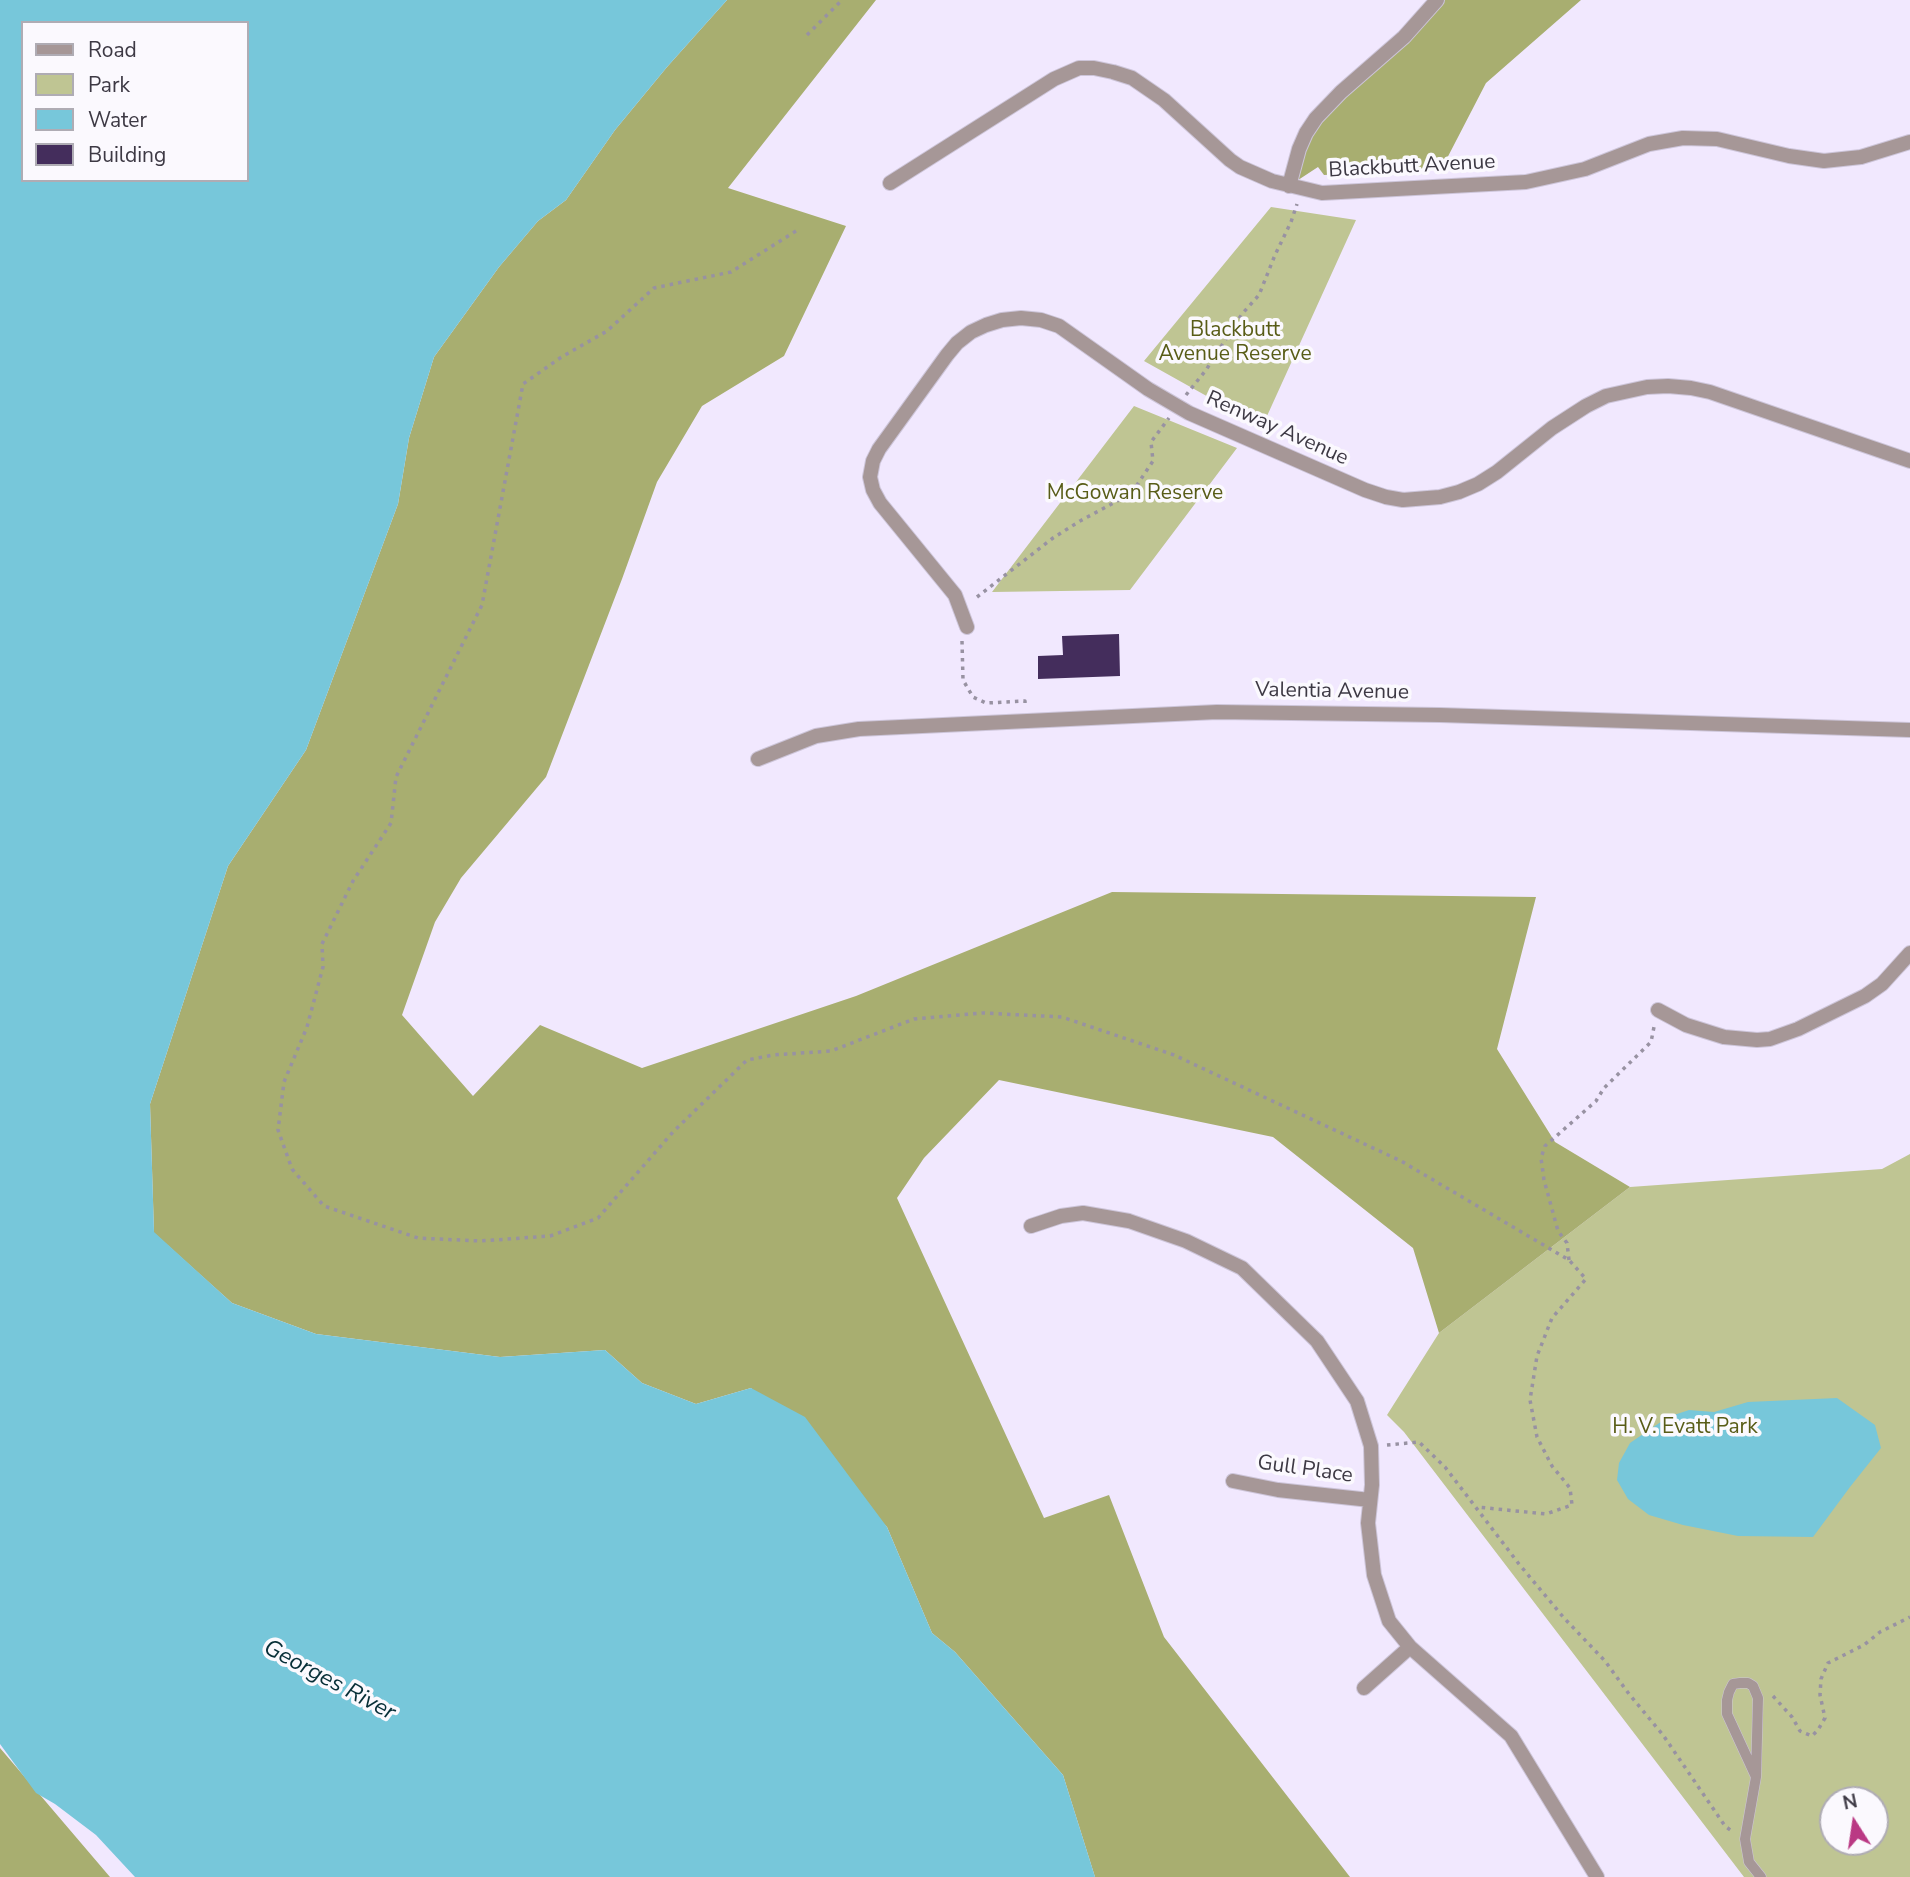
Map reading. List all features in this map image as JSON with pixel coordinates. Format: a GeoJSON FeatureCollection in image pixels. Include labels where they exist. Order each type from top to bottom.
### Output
{"type":"FeatureCollection","features":[{"type":"Feature","properties":{"kind":"street"},"geometry":{"type":"LineString","coordinates":[[1296,188],[1299,149],[1316,118],[1341,92],[1405,37],[1437,0]]}},
{"type":"Feature","properties":{"kind":"street","name":"Blackbutt Avenue"},"geometry":{"type":"LineString","coordinates":[[890,183],[1054,79],[1079,68],[1094,68],[1132,78],[1164,100],[1230,160],[1256,176],[1322,193],[1526,182],[1558,177],[1649,144],[1683,138],[1717,139],[1789,156],[1825,161],[1861,158],[1910,142]]}},
{"type":"Feature","properties":{"kind":"street","name":"Renway Avenue"},"geometry":{"type":"LineString","coordinates":[[967,627],[955,594],[880,503],[870,477],[879,449],[957,343],[971,332],[1002,320],[1041,320],[1059,326],[1177,407],[1366,490],[1403,500],[1440,497],[1478,484],[1586,406],[1606,396],[1647,387],[1680,387],[1710,392],[1910,461]]}},
{"type":"Feature","properties":{"kind":"street","name":"Valentia Avenue"},"geometry":{"type":"LineString","coordinates":[[758,759],[816,736],[837,731],[1262,711],[1910,730]]}},
{"type":"Feature","properties":{"kind":"street"},"geometry":{"type":"LineString","coordinates":[[1658,1010],[1686,1025],[1724,1037],[1770,1039],[1798,1029],[1865,996],[1882,984],[1910,953]]}},
{"type":"Feature","properties":{"kind":"street"},"geometry":{"type":"LineString","coordinates":[[1031,1226],[1061,1216],[1083,1213],[1129,1221],[1186,1241],[1242,1268],[1317,1341],[1357,1401],[1371,1446],[1372,1485],[1368,1523],[1374,1575],[1389,1620],[1410,1647],[1511,1736],[1597,1877]]}},
{"type":"Feature","properties":{"kind":"street","name":"Gull Place"},"geometry":{"type":"LineString","coordinates":[[1233,1481],[1278,1490],[1370,1500]]}},
{"type":"Feature","properties":{"kind":"street"},"geometry":{"type":"LineString","coordinates":[[1364,1688],[1410,1647]]}},
{"type":"Feature","properties":{"kind":"lane"},"geometry":{"type":"LineString","coordinates":[[1756,1777],[1727,1714],[1727,1700],[1732,1684],[1748,1683],[1756,1689],[1758,1698],[1756,1777],[1745,1839],[1749,1862],[1760,1877]]}},
{"type":"Feature","properties":{"kind":"path"},"geometry":{"type":"LineString","coordinates":[[807,36],[842,0]]}},
{"type":"Feature","properties":{"kind":"path"},"geometry":{"type":"LineString","coordinates":[[977,597],[1053,538],[1133,491],[1153,461],[1151,442],[1206,370],[1242,314],[1259,295],[1291,222],[1296,188]]}},
{"type":"Feature","properties":{"kind":"path"},"geometry":{"type":"LineString","coordinates":[[796,231],[731,272],[654,288],[607,331],[560,358],[523,384],[482,606],[396,777],[391,823],[353,881],[321,944],[324,967],[307,1027],[285,1082],[279,1118],[278,1130],[292,1169],[324,1206],[418,1238],[480,1241],[550,1236],[598,1217],[673,1132],[747,1060],[773,1055],[831,1051],[914,1019],[983,1013],[1062,1017],[1174,1055],[1401,1161],[1569,1260],[1586,1279],[1552,1318],[1537,1356],[1530,1400],[1537,1437],[1552,1466],[1570,1488],[1572,1505],[1546,1514],[1477,1507]]}},
{"type":"Feature","properties":{"kind":"path"},"geometry":{"type":"LineString","coordinates":[[967,627],[961,643],[963,680],[973,697],[986,704],[1024,701],[1026,721]]}},
{"type":"Feature","properties":{"kind":"path"},"geometry":{"type":"LineString","coordinates":[[1569,1260],[1567,1242],[1558,1231],[1544,1180],[1541,1158],[1545,1146],[1596,1101],[1604,1088],[1651,1042],[1658,1010]]}},
{"type":"Feature","properties":{"kind":"path"},"geometry":{"type":"LineString","coordinates":[[1371,1446],[1419,1442],[1445,1467],[1519,1564],[1564,1618],[1605,1661],[1663,1734],[1725,1826],[1745,1839]]}},
{"type":"Feature","properties":{"kind":"path"},"geometry":{"type":"LineString","coordinates":[[1758,1698],[1771,1694],[1787,1711],[1800,1731],[1812,1736],[1825,1718],[1820,1695],[1821,1679],[1828,1663],[1910,1617]]}},
{"type":"Feature","properties":{"kind":"green space"},"geometry":{"type":"Polygon","coordinates":[[[727,0],[876,0],[728,188],[846,226],[784,356],[702,406],[657,482],[546,777],[461,878],[435,922],[402,1015],[473,1096],[540,1025],[642,1068],[856,996],[1112,892],[1536,897],[1497,1049],[1555,1142],[1630,1187],[1439,1333],[1413,1248],[1273,1137],[999,1080],[924,1158],[897,1198],[1044,1518],[1109,1495],[1164,1637],[1350,1877],[1095,1877],[1063,1775],[955,1652],[932,1633],[887,1527],[751,1388],[696,1404],[642,1383],[605,1350],[500,1357],[316,1334],[232,1303],[154,1233],[150,1104],[228,866],[306,750],[398,504],[409,438],[434,357],[499,267],[538,221],[566,200],[615,130],[727,0]]]}},
{"type":"Feature","properties":{"kind":"green space"},"geometry":{"type":"Polygon","coordinates":[[[1437,0],[1581,0],[1486,83],[1442,168],[1324,175],[1318,167],[1289,186],[1306,133],[1437,0]]]}},
{"type":"Feature","properties":{"kind":"green space","name":"Blackbutt Avenue Reserve"},"geometry":{"type":"Polygon","coordinates":[[[1271,207],[1356,220],[1262,427],[1144,361],[1271,207]]]}},
{"type":"Feature","properties":{"kind":"green space","name":"McGowan Reserve"},"geometry":{"type":"Polygon","coordinates":[[[1134,406],[1237,448],[1130,590],[992,592],[1134,406]]]}},
{"type":"Feature","properties":{"kind":"green space","name":"H. V. Evatt Park"},"geometry":{"type":"Polygon","coordinates":[[[1910,1154],[1910,1877],[1744,1877],[1404,1432],[1387,1415],[1439,1333],[1630,1187],[1882,1169],[1910,1154]]]}},
{"type":"Feature","properties":{"kind":"green space"},"geometry":{"type":"Polygon","coordinates":[[[0,1748],[110,1877],[0,1877],[0,1748]]]}},
{"type":"Feature","properties":{"kind":"water","name":"Georges River"},"geometry":{"type":"Polygon","coordinates":[[[0,0],[727,0],[615,130],[566,200],[538,221],[499,267],[434,357],[409,438],[398,504],[306,750],[228,866],[150,1104],[154,1232],[232,1303],[316,1334],[500,1357],[605,1350],[642,1383],[696,1404],[751,1388],[805,1417],[887,1527],[932,1633],[955,1652],[1063,1775],[1095,1877],[135,1877],[96,1835],[36,1793],[0,1744],[0,0]]]}},
{"type":"Feature","properties":{"kind":"water"},"geometry":{"type":"Polygon","coordinates":[[[1837,1398],[1875,1425],[1881,1448],[1813,1537],[1738,1536],[1683,1525],[1649,1515],[1628,1499],[1617,1480],[1619,1463],[1630,1443],[1668,1417],[1689,1410],[1714,1412],[1748,1402],[1837,1398]]]}},
{"type":"Feature","properties":{"kind":"building"},"geometry":{"type":"Polygon","coordinates":[[[1119,634],[1120,676],[1038,679],[1038,656],[1063,655],[1062,636],[1119,634]]]}}]}
